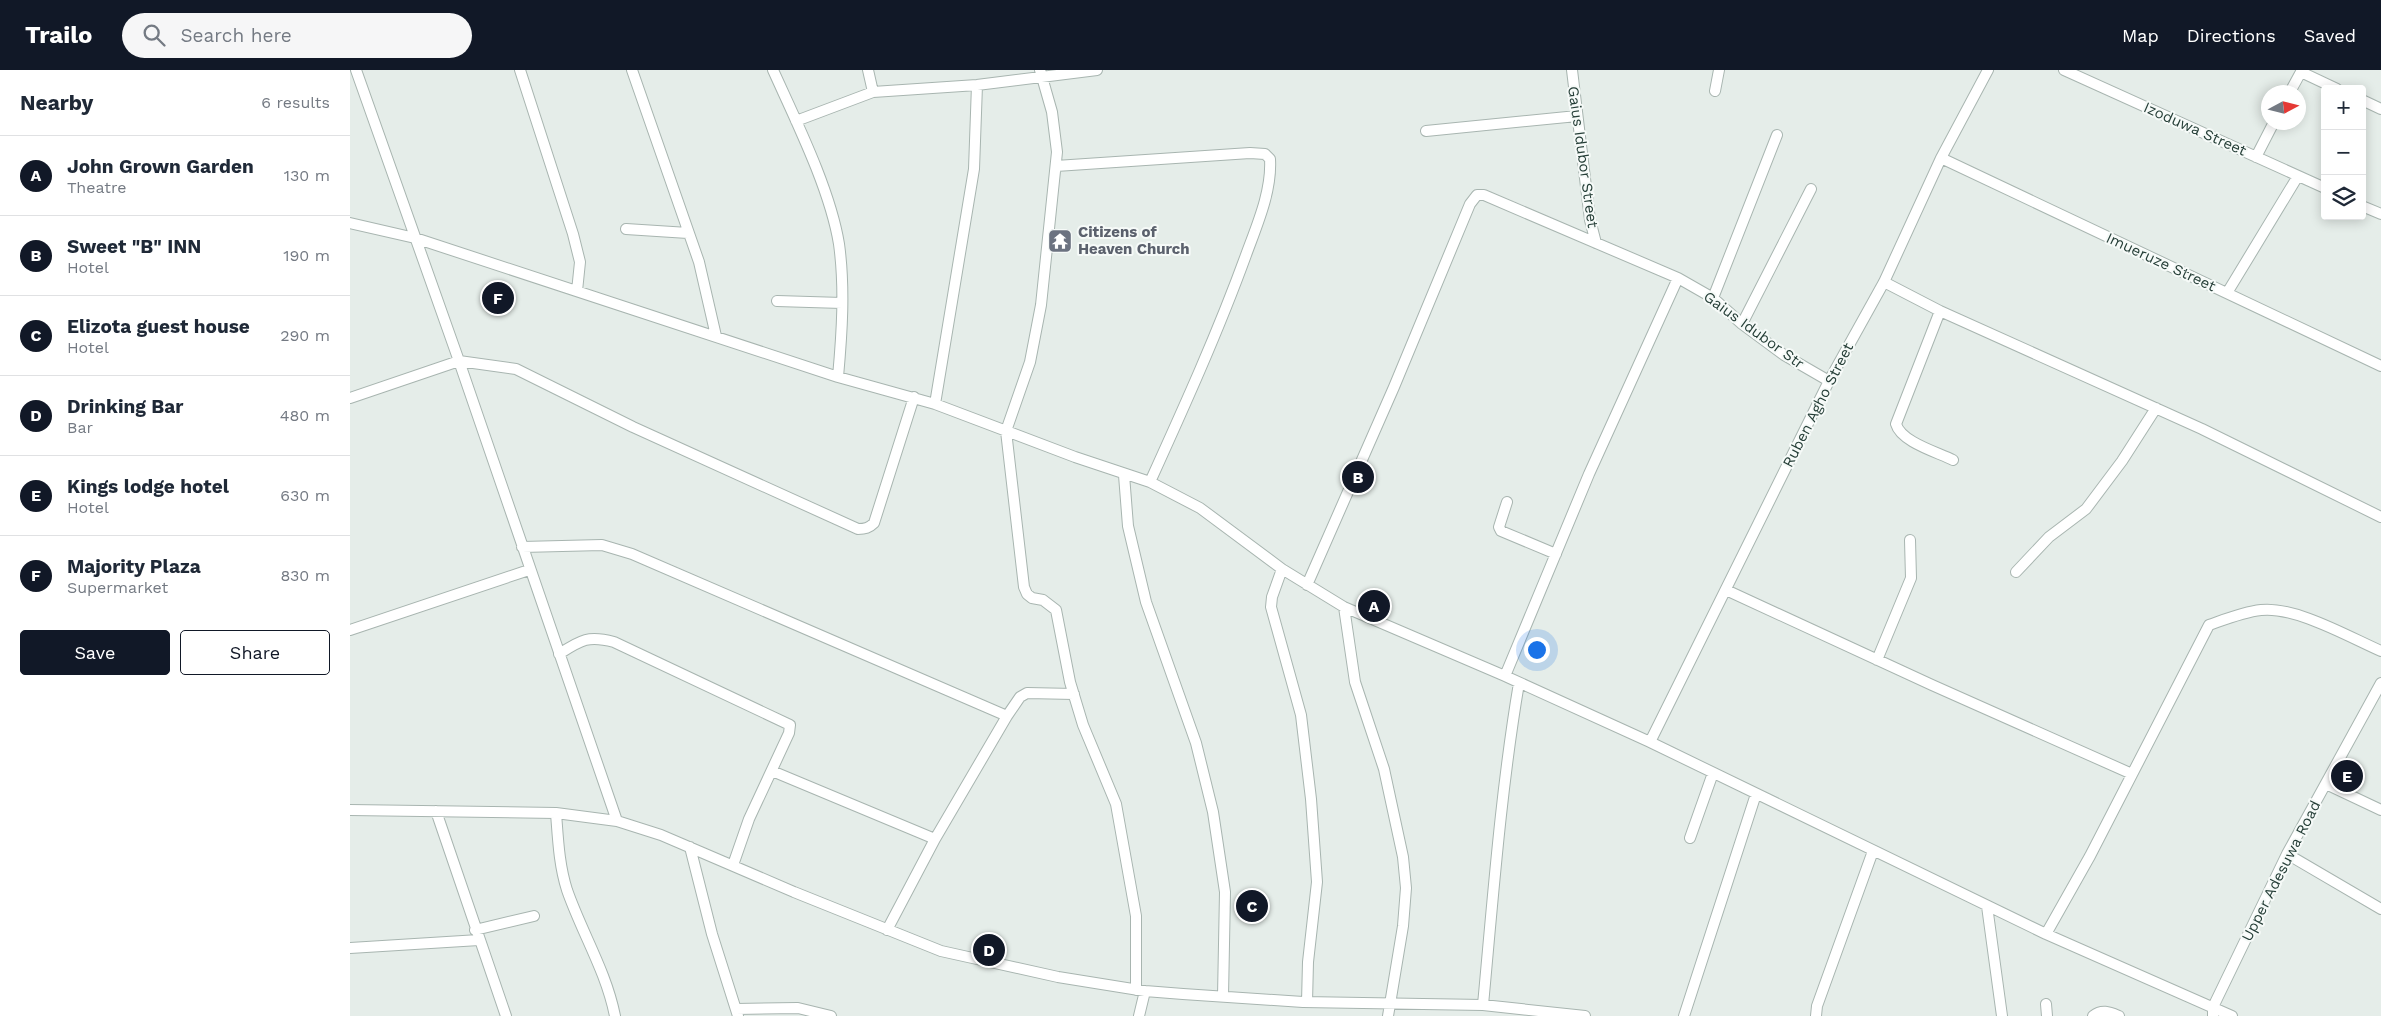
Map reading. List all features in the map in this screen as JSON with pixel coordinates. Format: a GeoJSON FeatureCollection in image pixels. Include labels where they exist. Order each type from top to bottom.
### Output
{"type":"FeatureCollection","features":[{"type":"Feature","properties":{"kind":"street"},"geometry":{"type":"LineString","coordinates":[[520,70],[573,234],[580,262],[577,291]]}},
{"type":"Feature","properties":{"kind":"street"},"geometry":{"type":"LineString","coordinates":[[632,70],[699,262],[716,336]]}},
{"type":"Feature","properties":{"kind":"street"},"geometry":{"type":"LineString","coordinates":[[773,70],[796,121],[834,221],[839,245],[842,303],[838,377]]}},
{"type":"Feature","properties":{"kind":"street"},"geometry":{"type":"LineString","coordinates":[[868,70],[873,92]]}},
{"type":"Feature","properties":{"kind":"street"},"geometry":{"type":"LineString","coordinates":[[796,121],[873,92],[976,85],[1041,73],[1097,70]]}},
{"type":"Feature","properties":{"kind":"street","name":"Gaius Idubor Street"},"geometry":{"type":"LineString","coordinates":[[1572,70],[1590,220],[1596,243]]}},
{"type":"Feature","properties":{"kind":"street"},"geometry":{"type":"LineString","coordinates":[[1715,91],[1719,70]]}},
{"type":"Feature","properties":{"kind":"street","name":"Ruben Agho Street"},"geometry":{"type":"LineString","coordinates":[[1650,742],[1829,381],[1884,282],[1941,158],[1988,70]]}},
{"type":"Feature","properties":{"kind":"street","name":"Izoduwa Street"},"geometry":{"type":"LineString","coordinates":[[2064,70],[2321,186]]}},
{"type":"Feature","properties":{"kind":"street"},"geometry":{"type":"LineString","coordinates":[[2294,85],[2302,71],[2330,85]]}},
{"type":"Feature","properties":{"kind":"street"},"geometry":{"type":"LineString","coordinates":[[1041,73],[1052,112],[1057,152],[1056,166],[1041,305],[1030,362],[1006,432],[1024,587],[1027,594],[1032,598],[1043,600],[1056,610],[1074,694],[1083,725],[1116,804],[1136,916],[1141,990],[1139,1016]]}},
{"type":"Feature","properties":{"kind":"street"},"geometry":{"type":"LineString","coordinates":[[354,75],[459,361],[529,570],[617,821]]}},
{"type":"Feature","properties":{"kind":"street"},"geometry":{"type":"LineString","coordinates":[[935,404],[974,169],[976,85]]}},
{"type":"Feature","properties":{"kind":"street"},"geometry":{"type":"LineString","coordinates":[[2366,102],[2381,109]]}},
{"type":"Feature","properties":{"kind":"street"},"geometry":{"type":"LineString","coordinates":[[1426,131],[1578,116]]}},
{"type":"Feature","properties":{"kind":"street"},"geometry":{"type":"LineString","coordinates":[[2256,156],[2270,130]]}},
{"type":"Feature","properties":{"kind":"street"},"geometry":{"type":"LineString","coordinates":[[1713,298],[1777,135]]}},
{"type":"Feature","properties":{"kind":"street"},"geometry":{"type":"LineString","coordinates":[[1056,166],[1250,153],[1265,154],[1270,160],[1269,181],[1258,222],[1219,328],[1150,482]]}},
{"type":"Feature","properties":{"kind":"street","name":"Imueruze Street"},"geometry":{"type":"LineString","coordinates":[[1941,158],[2381,366]]}},
{"type":"Feature","properties":{"kind":"street"},"geometry":{"type":"LineString","coordinates":[[2227,292],[2298,176]]}},
{"type":"Feature","properties":{"kind":"street"},"geometry":{"type":"LineString","coordinates":[[1742,324],[1811,189]]}},
{"type":"Feature","properties":{"kind":"street","name":"Gaius Idubor Str"},"geometry":{"type":"LineString","coordinates":[[1307,585],[1394,387],[1473,198],[1477,195],[1484,195],[1678,278],[1713,298],[1742,324],[1784,354],[1829,381]]}},
{"type":"Feature","properties":{"kind":"street"},"geometry":{"type":"LineString","coordinates":[[2366,208],[2381,214]]}},
{"type":"Feature","properties":{"kind":"street"},"geometry":{"type":"LineString","coordinates":[[350,223],[415,238],[838,377],[935,404],[1124,475],[1150,482],[1200,508],[1282,569],[1344,607],[1505,676],[1650,742],[2046,934],[2213,1012],[2232,1016]]}},
{"type":"Feature","properties":{"kind":"street"},"geometry":{"type":"LineString","coordinates":[[626,229],[688,233]]}},
{"type":"Feature","properties":{"kind":"street"},"geometry":{"type":"LineString","coordinates":[[1505,676],[1589,474],[1678,278]]}},
{"type":"Feature","properties":{"kind":"street"},"geometry":{"type":"LineString","coordinates":[[1884,282],[1940,311],[2156,408],[2381,517]]}},
{"type":"Feature","properties":{"kind":"street"},"geometry":{"type":"LineString","coordinates":[[777,301],[842,303]]}},
{"type":"Feature","properties":{"kind":"street"},"geometry":{"type":"LineString","coordinates":[[1940,311],[1896,424],[1898,431],[1906,438],[1953,460]]}},
{"type":"Feature","properties":{"kind":"street"},"geometry":{"type":"LineString","coordinates":[[350,398],[459,361],[516,369],[633,427],[858,529],[869,528],[874,523],[914,398]]}},
{"type":"Feature","properties":{"kind":"street"},"geometry":{"type":"LineString","coordinates":[[2016,572],[2049,537],[2086,509],[2122,460],[2156,408]]}},
{"type":"Feature","properties":{"kind":"street"},"geometry":{"type":"LineString","coordinates":[[1124,475],[1128,526],[1146,602],[1196,743],[1213,812],[1225,892],[1222,996]]}},
{"type":"Feature","properties":{"kind":"street"},"geometry":{"type":"LineString","coordinates":[[1507,502],[1499,527],[1501,531],[1556,554]]}},
{"type":"Feature","properties":{"kind":"street"},"geometry":{"type":"LineString","coordinates":[[1877,660],[1911,578],[1910,540]]}},
{"type":"Feature","properties":{"kind":"street"},"geometry":{"type":"LineString","coordinates":[[522,547],[602,545],[632,554],[1007,716]]}},
{"type":"Feature","properties":{"kind":"street"},"geometry":{"type":"LineString","coordinates":[[1282,569],[1272,598],[1271,607],[1301,715],[1311,799],[1317,882],[1308,962],[1307,1002]]}},
{"type":"Feature","properties":{"kind":"street"},"geometry":{"type":"LineString","coordinates":[[350,630],[529,570]]}},
{"type":"Feature","properties":{"kind":"street"},"geometry":{"type":"LineString","coordinates":[[1726,590],[2132,774]]}},
{"type":"Feature","properties":{"kind":"street"},"geometry":{"type":"LineString","coordinates":[[1344,607],[1355,682],[1384,769],[1404,857],[1406,888],[1388,1016]]}},
{"type":"Feature","properties":{"kind":"street"},"geometry":{"type":"LineString","coordinates":[[2046,934],[2090,856],[2209,625],[2233,616],[2262,609],[2288,611],[2381,651]]}},
{"type":"Feature","properties":{"kind":"street"},"geometry":{"type":"LineString","coordinates":[[559,654],[582,639],[598,638],[614,642],[790,725],[789,733],[749,819],[733,865]]}},
{"type":"Feature","properties":{"kind":"street"},"geometry":{"type":"LineString","coordinates":[[1483,1005],[1494,886],[1513,719],[1519,683]]}},
{"type":"Feature","properties":{"kind":"street","name":"Upper Adesuwa Road"},"geometry":{"type":"LineString","coordinates":[[2213,1012],[2287,854],[2326,784],[2377,702],[2381,683]]}},
{"type":"Feature","properties":{"kind":"street"},"geometry":{"type":"LineString","coordinates":[[887,930],[935,839],[1020,697],[1027,693],[1074,694]]}},
{"type":"Feature","properties":{"kind":"street"},"geometry":{"type":"LineString","coordinates":[[772,771],[935,839]]}},
{"type":"Feature","properties":{"kind":"street"},"geometry":{"type":"LineString","coordinates":[[1690,838],[1713,773]]}},
{"type":"Feature","properties":{"kind":"street"},"geometry":{"type":"LineString","coordinates":[[2326,784],[2381,810]]}},
{"type":"Feature","properties":{"kind":"street"},"geometry":{"type":"LineString","coordinates":[[1684,1016],[1756,794]]}},
{"type":"Feature","properties":{"kind":"street"},"geometry":{"type":"LineString","coordinates":[[350,810],[556,813],[617,821],[690,847],[941,951],[1058,978],[1141,990],[1222,996],[1307,1002],[1483,1005],[1585,1016]]}},
{"type":"Feature","properties":{"kind":"street"},"geometry":{"type":"LineString","coordinates":[[436,811],[506,1016]]}},
{"type":"Feature","properties":{"kind":"street"},"geometry":{"type":"LineString","coordinates":[[556,813],[559,858],[567,889],[605,977],[615,1016]]}},
{"type":"Feature","properties":{"kind":"street"},"geometry":{"type":"LineString","coordinates":[[690,847],[712,934],[737,1013],[798,1008],[831,1016]]}},
{"type":"Feature","properties":{"kind":"street"},"geometry":{"type":"LineString","coordinates":[[1816,1016],[1817,1006],[1873,851]]}},
{"type":"Feature","properties":{"kind":"street"},"geometry":{"type":"LineString","coordinates":[[2287,854],[2381,909]]}},
{"type":"Feature","properties":{"kind":"street"},"geometry":{"type":"LineString","coordinates":[[1987,906],[2002,1016]]}},
{"type":"Feature","properties":{"kind":"street"},"geometry":{"type":"LineString","coordinates":[[350,948],[477,935],[534,916]]}},
{"type":"Feature","properties":{"kind":"street"},"geometry":{"type":"LineString","coordinates":[[2046,1004],[2047,1016]]}},
{"type":"Feature","properties":{"kind":"street"},"geometry":{"type":"LineString","coordinates":[[1463,1005],[1464,1016]]}},
{"type":"Feature","properties":{"kind":"street"},"geometry":{"type":"LineString","coordinates":[[2093,1016],[2099,1012],[2107,1012],[2119,1016]]}},
{"type":"Feature","properties":{"kind":"place","name":"Citizens of Heaven Church"},"geometry":{"type":"Point","coordinates":[1060,241]}},
{"type":"Feature","properties":{"kind":"place","name":"Majority Plaza"},"geometry":{"type":"Point","coordinates":[498,298]}},
{"type":"Feature","properties":{"kind":"place","name":"Sweet \"B\" INN"},"geometry":{"type":"Point","coordinates":[1358,477]}},
{"type":"Feature","properties":{"kind":"place","name":"John Grown Garden"},"geometry":{"type":"Point","coordinates":[1374,606]}},
{"type":"Feature","properties":{"kind":"place","name":"Kings lodge hotel"},"geometry":{"type":"Point","coordinates":[2347,776]}},
{"type":"Feature","properties":{"kind":"place","name":"Elizota guest house"},"geometry":{"type":"Point","coordinates":[1252,906]}},
{"type":"Feature","properties":{"kind":"place","name":"Drinking Bar"},"geometry":{"type":"Point","coordinates":[989,950]}}]}
